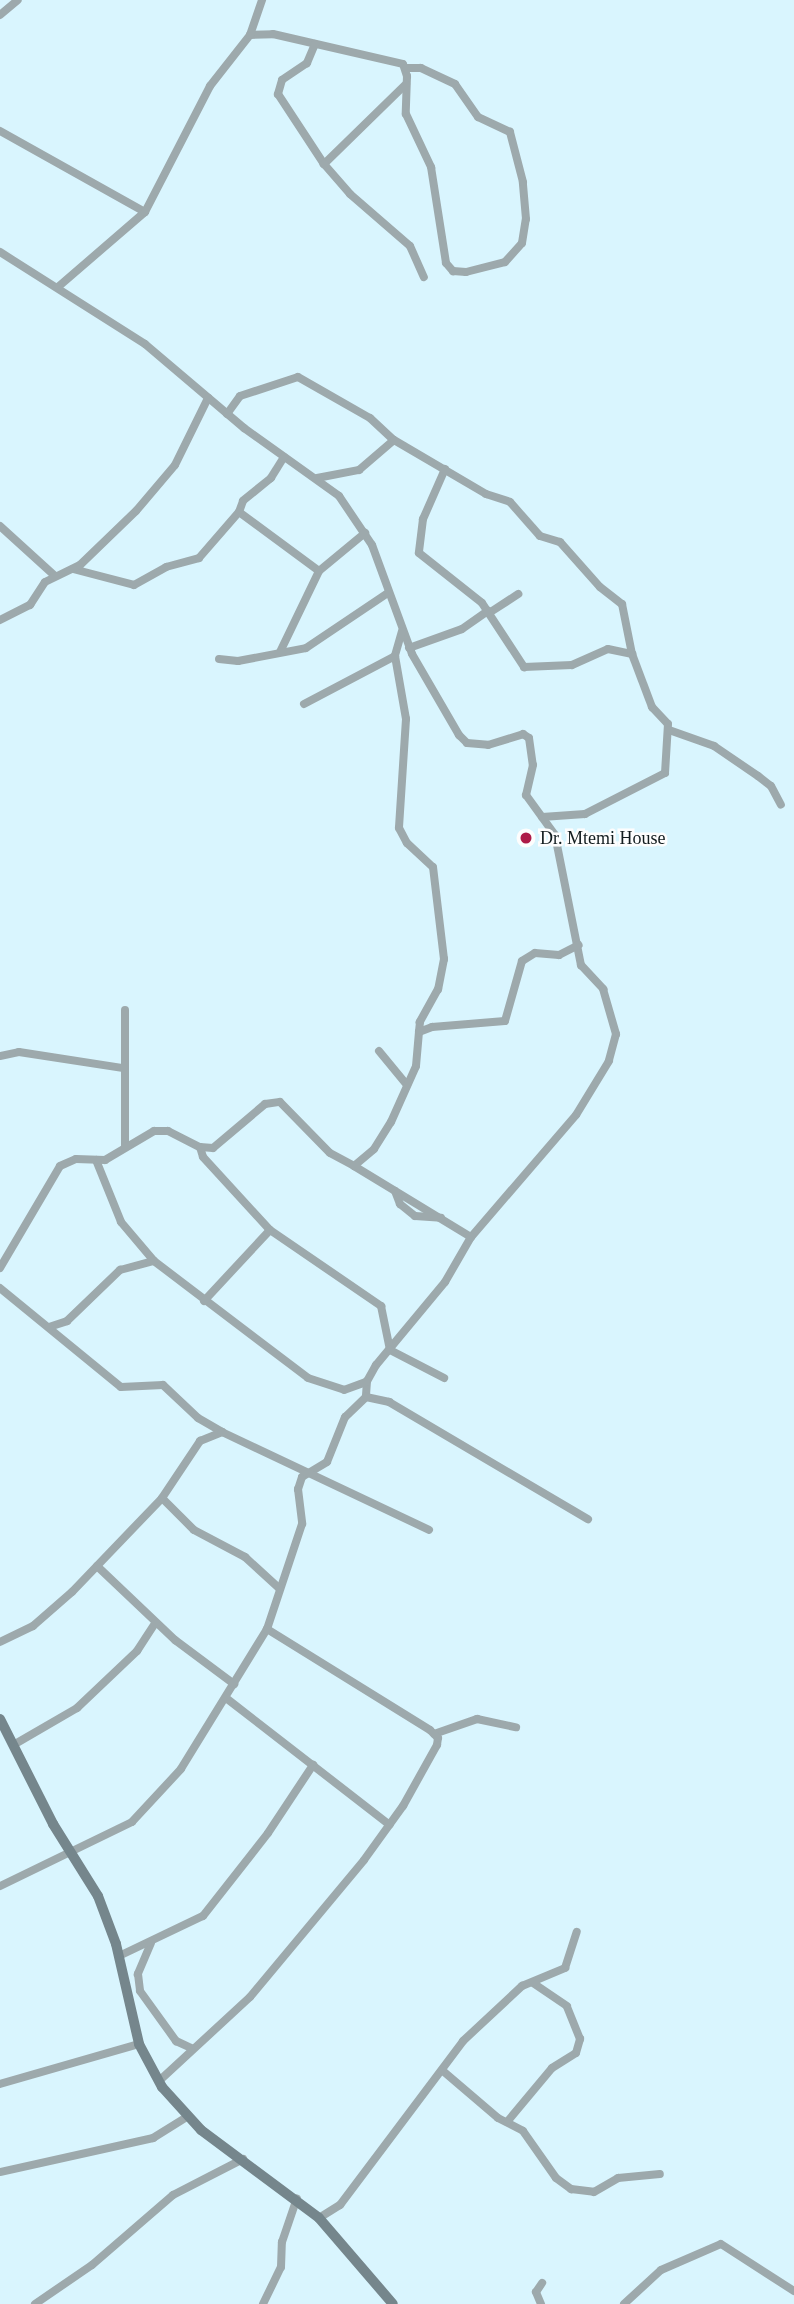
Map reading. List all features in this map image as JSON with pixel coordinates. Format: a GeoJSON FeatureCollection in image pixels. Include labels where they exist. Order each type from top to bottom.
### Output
{"type":"FeatureCollection","features":[{"type":"Feature","properties":{"kind":"main road"},"geometry":{"type":"LineString","coordinates":[[0,1719],[69,1854],[98,1896],[119,1956],[139,2044],[159,2081],[187,2117],[297,2198],[319,2218],[393,2304]]}},
{"type":"Feature","properties":{"kind":"street"},"geometry":{"type":"LineString","coordinates":[[0,15],[18,0]]}},
{"type":"Feature","properties":{"kind":"street"},"geometry":{"type":"LineString","coordinates":[[58,287],[145,212],[210,86],[250,36],[262,0]]}},
{"type":"Feature","properties":{"kind":"street"},"geometry":{"type":"LineString","coordinates":[[250,36],[273,33],[401,63],[406,68],[406,114],[431,167],[441,245],[449,269],[466,272],[505,262],[522,243],[526,219],[523,182],[510,132],[478,117],[455,84],[421,68],[406,68]]}},
{"type":"Feature","properties":{"kind":"street"},"geometry":{"type":"LineString","coordinates":[[315,44],[307,63],[282,80],[278,94],[341,186],[410,246],[424,277]]}},
{"type":"Feature","properties":{"kind":"street"},"geometry":{"type":"LineString","coordinates":[[324,164],[406,84]]}},
{"type":"Feature","properties":{"kind":"street"},"geometry":{"type":"LineString","coordinates":[[0,131],[145,212]]}},
{"type":"Feature","properties":{"kind":"street"},"geometry":{"type":"LineString","coordinates":[[0,252],[145,345],[227,414],[339,496],[365,533],[409,648],[448,720],[467,743],[497,744],[523,734],[529,738],[533,765],[526,795],[557,841],[558,867],[579,944],[581,965],[599,983],[610,1004],[615,1024],[613,1052],[558,1139],[534,1160],[471,1237],[455,1268],[367,1381],[344,1390],[308,1378],[154,1261],[121,1222],[96,1160]]}},
{"type":"Feature","properties":{"kind":"street"},"geometry":{"type":"LineString","coordinates":[[227,414],[240,396],[298,377],[370,418],[394,440],[519,508],[540,536],[560,542],[600,587],[622,604],[632,654],[650,703],[666,719],[669,730],[668,766],[660,776],[585,814],[542,817]]}},
{"type":"Feature","properties":{"kind":"street"},"geometry":{"type":"LineString","coordinates":[[0,620],[30,605],[42,584],[74,569],[136,510],[175,465],[208,398]]}},
{"type":"Feature","properties":{"kind":"street"},"geometry":{"type":"LineString","coordinates":[[317,478],[359,470],[394,440]]}},
{"type":"Feature","properties":{"kind":"street"},"geometry":{"type":"LineString","coordinates":[[74,569],[134,585],[166,567],[199,558],[239,513],[243,501],[271,478],[284,457]]}},
{"type":"Feature","properties":{"kind":"street"},"geometry":{"type":"LineString","coordinates":[[445,469],[423,519],[418,547],[424,558],[461,583],[488,612],[517,662],[527,668],[572,665],[589,654],[608,649],[632,654]]}},
{"type":"Feature","properties":{"kind":"street"},"geometry":{"type":"LineString","coordinates":[[239,513],[319,571]]}},
{"type":"Feature","properties":{"kind":"street"},"geometry":{"type":"LineString","coordinates":[[0,526],[55,576]]}},
{"type":"Feature","properties":{"kind":"street"},"geometry":{"type":"LineString","coordinates":[[280,652],[319,571],[365,533]]}},
{"type":"Feature","properties":{"kind":"street"},"geometry":{"type":"LineString","coordinates":[[219,659],[238,661],[318,642],[388,593]]}},
{"type":"Feature","properties":{"kind":"street"},"geometry":{"type":"LineString","coordinates":[[409,648],[462,629],[518,594]]}},
{"type":"Feature","properties":{"kind":"street"},"geometry":{"type":"LineString","coordinates":[[354,1166],[374,1149],[416,1066],[420,1022],[438,989],[444,959],[433,867],[399,828],[406,719],[396,656],[402,631]]}},
{"type":"Feature","properties":{"kind":"street"},"geometry":{"type":"LineString","coordinates":[[304,704],[396,656]]}},
{"type":"Feature","properties":{"kind":"street"},"geometry":{"type":"LineString","coordinates":[[669,730],[714,746],[771,786],[781,806]]}},
{"type":"Feature","properties":{"kind":"street"},"geometry":{"type":"LineString","coordinates":[[419,1032],[432,1027],[505,1021],[522,961],[535,953],[559,955],[579,944]]}},
{"type":"Feature","properties":{"kind":"street"},"geometry":{"type":"LineString","coordinates":[[125,1010],[122,1068],[125,1147]]}},
{"type":"Feature","properties":{"kind":"street"},"geometry":{"type":"LineString","coordinates":[[379,1051],[407,1085]]}},
{"type":"Feature","properties":{"kind":"street"},"geometry":{"type":"LineString","coordinates":[[0,1056],[19,1052],[122,1068]]}},
{"type":"Feature","properties":{"kind":"street"},"geometry":{"type":"LineString","coordinates":[[0,1268],[60,1166],[68,1160],[114,1157],[125,1147],[162,1130],[200,1147],[220,1145],[265,1104],[280,1102],[330,1153],[471,1237]]}},
{"type":"Feature","properties":{"kind":"street"},"geometry":{"type":"LineString","coordinates":[[200,1147],[203,1157],[270,1230],[382,1306],[390,1350]]}},
{"type":"Feature","properties":{"kind":"street"},"geometry":{"type":"LineString","coordinates":[[204,1301],[270,1230]]}},
{"type":"Feature","properties":{"kind":"street"},"geometry":{"type":"LineString","coordinates":[[49,1327],[67,1321],[120,1270],[154,1261]]}},
{"type":"Feature","properties":{"kind":"street"},"geometry":{"type":"LineString","coordinates":[[0,1288],[121,1387],[163,1385],[205,1422],[222,1432],[429,1530]]}},
{"type":"Feature","properties":{"kind":"street"},"geometry":{"type":"LineString","coordinates":[[390,1350],[444,1378]]}},
{"type":"Feature","properties":{"kind":"street"},"geometry":{"type":"LineString","coordinates":[[0,1886],[69,1854],[145,1811],[181,1769],[267,1629],[302,1524],[299,1484],[307,1474],[327,1462],[345,1417],[366,1397],[367,1381]]}},
{"type":"Feature","properties":{"kind":"street"},"geometry":{"type":"LineString","coordinates":[[366,1397],[389,1402],[588,1520]]}},
{"type":"Feature","properties":{"kind":"street"},"geometry":{"type":"LineString","coordinates":[[0,1642],[33,1626],[97,1566],[162,1497],[200,1441],[205,1422]]}},
{"type":"Feature","properties":{"kind":"street"},"geometry":{"type":"LineString","coordinates":[[200,1441],[222,1432]]}},
{"type":"Feature","properties":{"kind":"street"},"geometry":{"type":"LineString","coordinates":[[162,1497],[194,1530],[245,1557],[280,1589]]}},
{"type":"Feature","properties":{"kind":"street"},"geometry":{"type":"LineString","coordinates":[[97,1566],[155,1623],[234,1684]]}},
{"type":"Feature","properties":{"kind":"street"},"geometry":{"type":"LineString","coordinates":[[15,1744],[77,1708],[137,1651],[155,1623]]}},
{"type":"Feature","properties":{"kind":"street"},"geometry":{"type":"LineString","coordinates":[[159,2081],[191,2048],[258,1988],[390,1825],[438,1745],[434,1734],[267,1629]]}},
{"type":"Feature","properties":{"kind":"street"},"geometry":{"type":"LineString","coordinates":[[226,1698],[390,1825]]}},
{"type":"Feature","properties":{"kind":"street"},"geometry":{"type":"LineString","coordinates":[[434,1734],[477,1719],[516,1727]]}},
{"type":"Feature","properties":{"kind":"street"},"geometry":{"type":"LineString","coordinates":[[119,1956],[151,1943],[207,1912],[313,1765]]}},
{"type":"Feature","properties":{"kind":"street"},"geometry":{"type":"LineString","coordinates":[[319,2218],[340,2205],[443,2071],[463,2040],[494,2016],[506,1998],[565,1968],[578,1932]]}},
{"type":"Feature","properties":{"kind":"street"},"geometry":{"type":"LineString","coordinates":[[151,1943],[138,1974],[141,1991],[176,2041],[191,2048]]}},
{"type":"Feature","properties":{"kind":"street"},"geometry":{"type":"LineString","coordinates":[[507,2122],[552,2068],[576,2053],[580,2039],[567,2006],[533,1983]]}},
{"type":"Feature","properties":{"kind":"street"},"geometry":{"type":"LineString","coordinates":[[0,2084],[139,2044]]}},
{"type":"Feature","properties":{"kind":"street"},"geometry":{"type":"LineString","coordinates":[[443,2071],[507,2122],[523,2131],[556,2178],[571,2189],[594,2193],[618,2178],[660,2174]]}},
{"type":"Feature","properties":{"kind":"street"},"geometry":{"type":"LineString","coordinates":[[0,2172],[144,2141],[187,2117]]}},
{"type":"Feature","properties":{"kind":"street"},"geometry":{"type":"LineString","coordinates":[[34,2304],[92,2265],[173,2194],[243,2159]]}},
{"type":"Feature","properties":{"kind":"street"},"geometry":{"type":"LineString","coordinates":[[263,2304],[281,2267],[282,2242],[297,2198]]}},
{"type":"Feature","properties":{"kind":"street"},"geometry":{"type":"LineString","coordinates":[[624,2304],[661,2270],[721,2244],[794,2291]]}},
{"type":"Feature","properties":{"kind":"street"},"geometry":{"type":"LineString","coordinates":[[541,2304],[536,2292],[542,2283]]}},
{"type":"Feature","properties":{"kind":"place","name":"Dr. Mtemi House"},"geometry":{"type":"Point","coordinates":[526,838]}}]}
